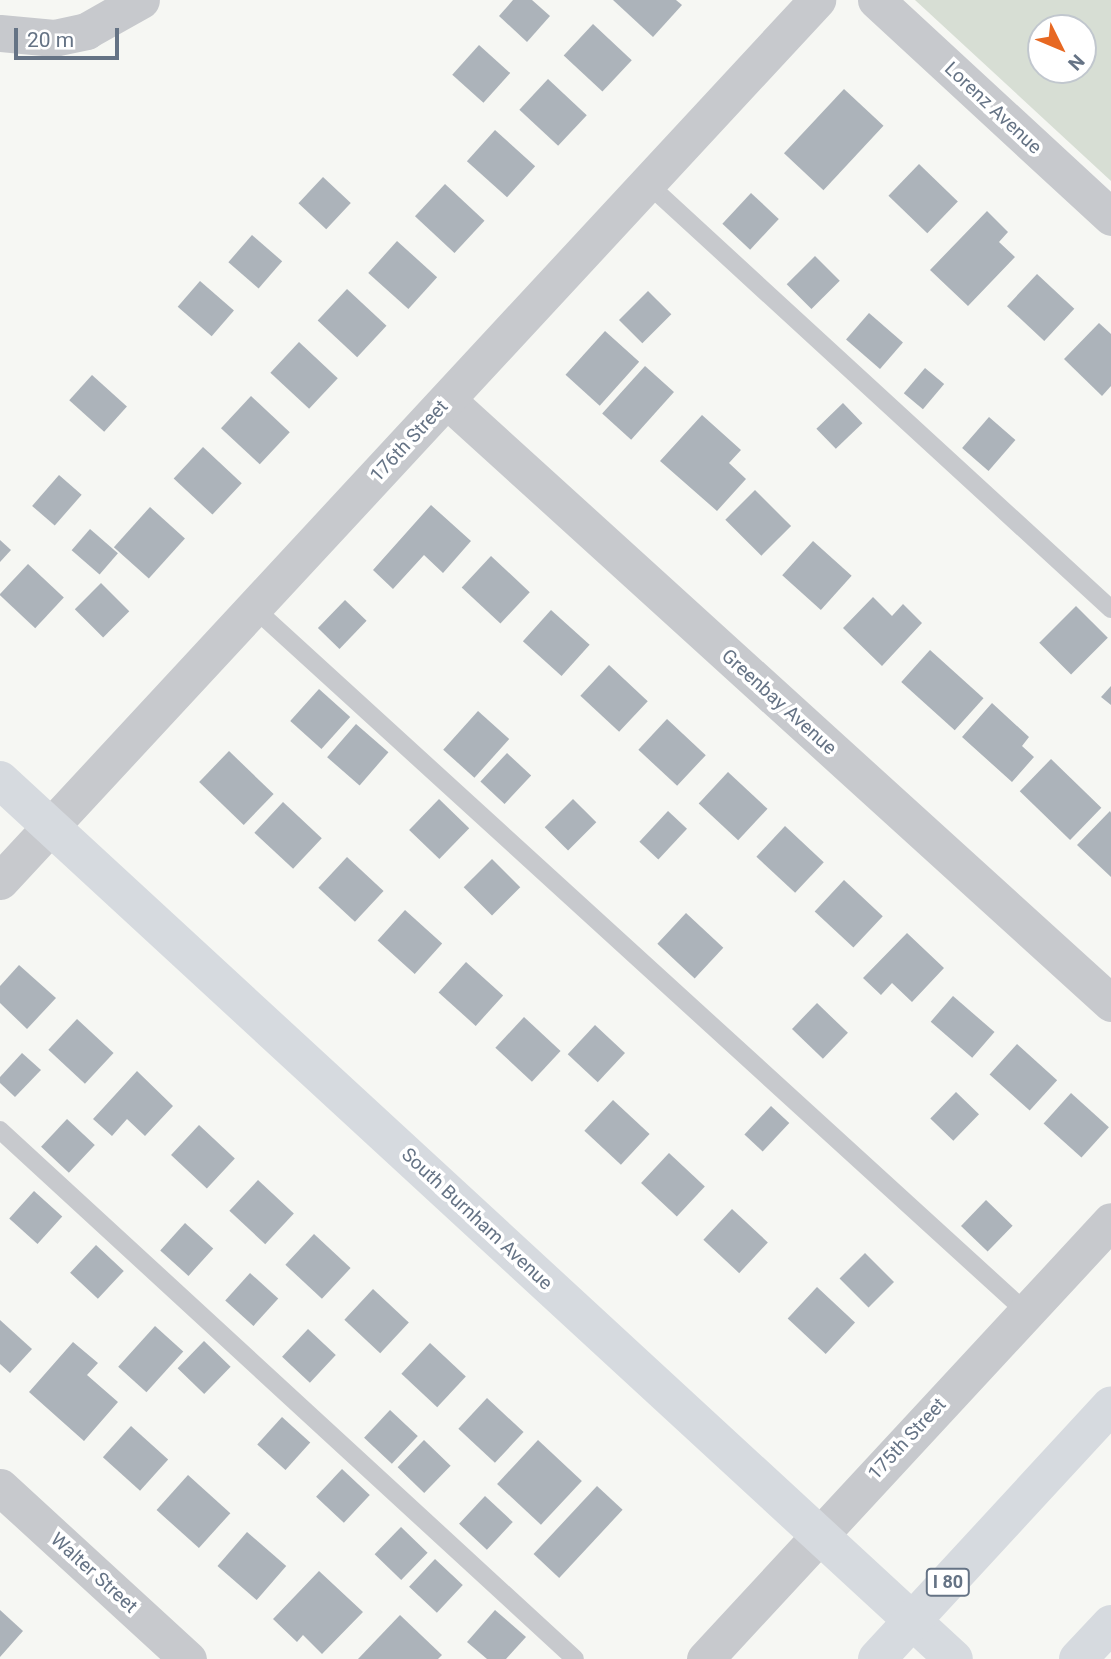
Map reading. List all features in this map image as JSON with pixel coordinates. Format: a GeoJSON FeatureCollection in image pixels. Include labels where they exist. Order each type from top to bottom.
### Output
{"type":"FeatureCollection","features":[{"type":"Feature","properties":{"kind":"main road","name":"South Burnham Avenue"},"geometry":{"type":"LineString","coordinates":[[0,780],[954,1659]]}},
{"type":"Feature","properties":{"kind":"main road","name":"I 80"},"geometry":{"type":"LineString","coordinates":[[877,1659],[1111,1405]]}},
{"type":"Feature","properties":{"kind":"main road"},"geometry":{"type":"LineString","coordinates":[[1078,1659],[1111,1624]]}},
{"type":"Feature","properties":{"kind":"street"},"geometry":{"type":"LineString","coordinates":[[0,33],[54,38],[86,31],[141,0]]}},
{"type":"Feature","properties":{"kind":"street","name":"176th Street"},"geometry":{"type":"LineString","coordinates":[[0,881],[817,0]]}},
{"type":"Feature","properties":{"kind":"street","name":"Lorenz Avenue"},"geometry":{"type":"LineString","coordinates":[[876,0],[1111,217]]}},
{"type":"Feature","properties":{"kind":"street","name":"Greenbay Avenue"},"geometry":{"type":"LineString","coordinates":[[447,400],[1111,1003]]}},
{"type":"Feature","properties":{"kind":"street","name":"175th Street"},"geometry":{"type":"LineString","coordinates":[[705,1659],[1111,1221]]}},
{"type":"Feature","properties":{"kind":"street","name":"Walter Street"},"geometry":{"type":"LineString","coordinates":[[0,1487],[188,1659]]}},
{"type":"Feature","properties":{"kind":"lane"},"geometry":{"type":"LineString","coordinates":[[647,183],[1111,609]]}},
{"type":"Feature","properties":{"kind":"lane"},"geometry":{"type":"LineString","coordinates":[[254,608],[1026,1312]]}},
{"type":"Feature","properties":{"kind":"lane"},"geometry":{"type":"LineString","coordinates":[[0,1130],[575,1659]]}},
{"type":"Feature","properties":{"kind":"shaded area"},"geometry":{"type":"Polygon","coordinates":[[[915,0],[1111,0],[1111,181],[915,0]]]}},
{"type":"Feature","properties":{"kind":"building"},"geometry":{"type":"Polygon","coordinates":[[[513,0],[532,0],[550,16],[527,42],[499,16],[513,0]]]}},
{"type":"Feature","properties":{"kind":"building"},"geometry":{"type":"Polygon","coordinates":[[[613,0],[676,0],[682,5],[653,37],[613,0]]]}},
{"type":"Feature","properties":{"kind":"building"},"geometry":{"type":"Polygon","coordinates":[[[593,24],[632,60],[602,92],[564,55],[593,24]]]}},
{"type":"Feature","properties":{"kind":"building"},"geometry":{"type":"Polygon","coordinates":[[[479,45],[510,73],[483,103],[452,75],[479,45]]]}},
{"type":"Feature","properties":{"kind":"building"},"geometry":{"type":"Polygon","coordinates":[[[548,79],[587,115],[558,146],[519,110],[548,79]]]}},
{"type":"Feature","properties":{"kind":"building"},"geometry":{"type":"Polygon","coordinates":[[[844,89],[883,126],[823,190],[784,153],[844,89]]]}},
{"type":"Feature","properties":{"kind":"building"},"geometry":{"type":"Polygon","coordinates":[[[495,130],[535,166],[507,197],[467,161],[495,130]]]}},
{"type":"Feature","properties":{"kind":"building"},"geometry":{"type":"Polygon","coordinates":[[[919,164],[958,202],[927,233],[888,196],[919,164]]]}},
{"type":"Feature","properties":{"kind":"building"},"geometry":{"type":"Polygon","coordinates":[[[323,177],[351,203],[326,229],[298,203],[323,177]]]}},
{"type":"Feature","properties":{"kind":"building"},"geometry":{"type":"Polygon","coordinates":[[[445,184],[484,221],[454,253],[415,216],[445,184]]]}},
{"type":"Feature","properties":{"kind":"building"},"geometry":{"type":"Polygon","coordinates":[[[751,193],[779,219],[750,250],[722,224],[751,193]]]}},
{"type":"Feature","properties":{"kind":"building"},"geometry":{"type":"Polygon","coordinates":[[[987,211],[1008,232],[999,242],[1015,257],[968,306],[930,270],[987,211]]]}},
{"type":"Feature","properties":{"kind":"building"},"geometry":{"type":"Polygon","coordinates":[[[252,235],[282,261],[259,288],[228,262],[252,235]]]}},
{"type":"Feature","properties":{"kind":"building"},"geometry":{"type":"Polygon","coordinates":[[[397,241],[437,277],[408,309],[368,273],[397,241]]]}},
{"type":"Feature","properties":{"kind":"building"},"geometry":{"type":"Polygon","coordinates":[[[815,256],[840,281],[811,309],[787,284],[815,256]]]}},
{"type":"Feature","properties":{"kind":"building"},"geometry":{"type":"Polygon","coordinates":[[[1037,274],[1074,309],[1044,341],[1007,306],[1037,274]]]}},
{"type":"Feature","properties":{"kind":"building"},"geometry":{"type":"Polygon","coordinates":[[[200,281],[234,311],[212,336],[178,307],[200,281]]]}},
{"type":"Feature","properties":{"kind":"building"},"geometry":{"type":"Polygon","coordinates":[[[347,289],[386,326],[357,357],[318,320],[347,289]]]}},
{"type":"Feature","properties":{"kind":"building"},"geometry":{"type":"Polygon","coordinates":[[[648,291],[671,314],[642,343],[619,320],[648,291]]]}},
{"type":"Feature","properties":{"kind":"building"},"geometry":{"type":"Polygon","coordinates":[[[869,313],[903,343],[880,369],[846,339],[869,313]]]}},
{"type":"Feature","properties":{"kind":"building"},"geometry":{"type":"Polygon","coordinates":[[[1099,323],[1111,334],[1111,386],[1102,396],[1064,359],[1099,323]]]}},
{"type":"Feature","properties":{"kind":"building"},"geometry":{"type":"Polygon","coordinates":[[[605,331],[639,362],[600,406],[566,375],[605,331]]]}},
{"type":"Feature","properties":{"kind":"building"},"geometry":{"type":"Polygon","coordinates":[[[299,342],[338,378],[309,409],[270,373],[299,342]]]}},
{"type":"Feature","properties":{"kind":"building"},"geometry":{"type":"Polygon","coordinates":[[[645,366],[674,392],[631,440],[602,414],[645,366]]]}},
{"type":"Feature","properties":{"kind":"building"},"geometry":{"type":"Polygon","coordinates":[[[925,368],[944,384],[923,409],[904,393],[925,368]]]}},
{"type":"Feature","properties":{"kind":"building"},"geometry":{"type":"Polygon","coordinates":[[[92,375],[127,406],[104,432],[69,400],[92,375]]]}},
{"type":"Feature","properties":{"kind":"building"},"geometry":{"type":"Polygon","coordinates":[[[251,396],[290,432],[260,464],[221,428],[251,396]]]}},
{"type":"Feature","properties":{"kind":"building"},"geometry":{"type":"Polygon","coordinates":[[[843,403],[862,423],[836,449],[816,429],[843,403]]]}},
{"type":"Feature","properties":{"kind":"building"},"geometry":{"type":"Polygon","coordinates":[[[702,415],[741,450],[729,463],[746,479],[717,511],[660,461],[702,415]]]}},
{"type":"Feature","properties":{"kind":"building"},"geometry":{"type":"Polygon","coordinates":[[[989,417],[1015,440],[989,471],[962,448],[989,417]]]}},
{"type":"Feature","properties":{"kind":"building"},"geometry":{"type":"Polygon","coordinates":[[[203,447],[242,483],[212,515],[174,478],[203,447]]]}},
{"type":"Feature","properties":{"kind":"building"},"geometry":{"type":"Polygon","coordinates":[[[59,475],[82,495],[55,526],[32,506],[59,475]]]}},
{"type":"Feature","properties":{"kind":"building"},"geometry":{"type":"Polygon","coordinates":[[[755,490],[791,526],[761,556],[725,520],[755,490]]]}},
{"type":"Feature","properties":{"kind":"building"},"geometry":{"type":"Polygon","coordinates":[[[431,505],[471,541],[443,573],[424,555],[393,589],[373,570],[431,505]]]}},
{"type":"Feature","properties":{"kind":"building"},"geometry":{"type":"Polygon","coordinates":[[[150,507],[185,538],[149,579],[114,547],[150,507]]]}},
{"type":"Feature","properties":{"kind":"building"},"geometry":{"type":"Polygon","coordinates":[[[90,529],[118,553],[100,574],[72,550],[90,529]]]}},
{"type":"Feature","properties":{"kind":"building"},"geometry":{"type":"Polygon","coordinates":[[[0,540],[11,550],[0,562],[0,540]]]}},
{"type":"Feature","properties":{"kind":"building"},"geometry":{"type":"Polygon","coordinates":[[[813,541],[852,576],[821,610],[782,575],[813,541]]]}},
{"type":"Feature","properties":{"kind":"building"},"geometry":{"type":"Polygon","coordinates":[[[491,556],[530,592],[500,624],[462,587],[491,556]]]}},
{"type":"Feature","properties":{"kind":"building"},"geometry":{"type":"Polygon","coordinates":[[[28,564],[64,597],[35,628],[0,595],[28,564]]]}},
{"type":"Feature","properties":{"kind":"building"},"geometry":{"type":"Polygon","coordinates":[[[101,583],[129,611],[103,637],[75,609],[101,583]]]}},
{"type":"Feature","properties":{"kind":"building"},"geometry":{"type":"Polygon","coordinates":[[[873,597],[892,616],[903,604],[922,623],[882,666],[843,628],[873,597]]]}},
{"type":"Feature","properties":{"kind":"building"},"geometry":{"type":"Polygon","coordinates":[[[345,600],[367,621],[339,649],[318,628],[345,600]]]}},
{"type":"Feature","properties":{"kind":"building"},"geometry":{"type":"Polygon","coordinates":[[[1076,606],[1108,638],[1071,675],[1039,643],[1076,606]]]}},
{"type":"Feature","properties":{"kind":"building"},"geometry":{"type":"Polygon","coordinates":[[[551,610],[590,645],[562,676],[523,641],[551,610]]]}},
{"type":"Feature","properties":{"kind":"building"},"geometry":{"type":"Polygon","coordinates":[[[930,650],[984,698],[955,730],[901,682],[930,650]]]}},
{"type":"Feature","properties":{"kind":"building"},"geometry":{"type":"Polygon","coordinates":[[[609,665],[648,701],[619,732],[580,696],[609,665]]]}},
{"type":"Feature","properties":{"kind":"building"},"geometry":{"type":"Polygon","coordinates":[[[1111,686],[1111,705],[1101,697],[1111,686]]]}},
{"type":"Feature","properties":{"kind":"building"},"geometry":{"type":"Polygon","coordinates":[[[319,689],[350,717],[321,749],[290,721],[319,689]]]}},
{"type":"Feature","properties":{"kind":"building"},"geometry":{"type":"Polygon","coordinates":[[[992,703],[1029,737],[1022,746],[1034,757],[1012,782],[962,737],[992,703]]]}},
{"type":"Feature","properties":{"kind":"building"},"geometry":{"type":"Polygon","coordinates":[[[478,711],[509,739],[474,778],[443,750],[478,711]]]}},
{"type":"Feature","properties":{"kind":"building"},"geometry":{"type":"Polygon","coordinates":[[[667,719],[706,755],[677,786],[638,750],[667,719]]]}},
{"type":"Feature","properties":{"kind":"building"},"geometry":{"type":"Polygon","coordinates":[[[356,724],[388,752],[360,785],[327,757],[356,724]]]}},
{"type":"Feature","properties":{"kind":"building"},"geometry":{"type":"Polygon","coordinates":[[[229,751],[274,794],[244,825],[199,782],[229,751]]]}},
{"type":"Feature","properties":{"kind":"building"},"geometry":{"type":"Polygon","coordinates":[[[507,753],[531,776],[505,804],[480,782],[507,753]]]}},
{"type":"Feature","properties":{"kind":"building"},"geometry":{"type":"Polygon","coordinates":[[[1051,759],[1101,808],[1070,840],[1020,791],[1051,759]]]}},
{"type":"Feature","properties":{"kind":"building"},"geometry":{"type":"Polygon","coordinates":[[[728,772],[767,809],[738,840],[699,803],[728,772]]]}},
{"type":"Feature","properties":{"kind":"building"},"geometry":{"type":"Polygon","coordinates":[[[439,799],[469,828],[439,859],[409,830],[439,799]]]}},
{"type":"Feature","properties":{"kind":"building"},"geometry":{"type":"Polygon","coordinates":[[[573,799],[596,822],[568,851],[545,827],[573,799]]]}},
{"type":"Feature","properties":{"kind":"building"},"geometry":{"type":"Polygon","coordinates":[[[283,802],[322,838],[293,869],[254,833],[283,802]]]}},
{"type":"Feature","properties":{"kind":"building"},"geometry":{"type":"Polygon","coordinates":[[[668,811],[687,829],[658,859],[639,842],[668,811]]]}},
{"type":"Feature","properties":{"kind":"building"},"geometry":{"type":"Polygon","coordinates":[[[1110,811],[1111,813],[1111,877],[1077,845],[1110,811]]]}},
{"type":"Feature","properties":{"kind":"building"},"geometry":{"type":"Polygon","coordinates":[[[785,826],[824,862],[795,893],[756,857],[785,826]]]}},
{"type":"Feature","properties":{"kind":"building"},"geometry":{"type":"Polygon","coordinates":[[[347,857],[384,891],[355,922],[318,888],[347,857]]]}},
{"type":"Feature","properties":{"kind":"building"},"geometry":{"type":"Polygon","coordinates":[[[492,859],[520,887],[492,916],[464,887],[492,859]]]}},
{"type":"Feature","properties":{"kind":"building"},"geometry":{"type":"Polygon","coordinates":[[[844,880],[883,916],[853,948],[815,911],[844,880]]]}},
{"type":"Feature","properties":{"kind":"building"},"geometry":{"type":"Polygon","coordinates":[[[405,910],[442,943],[415,974],[378,940],[405,910]]]}},
{"type":"Feature","properties":{"kind":"building"},"geometry":{"type":"Polygon","coordinates":[[[686,913],[723,948],[695,978],[657,944],[686,913]]]}},
{"type":"Feature","properties":{"kind":"building"},"geometry":{"type":"Polygon","coordinates":[[[907,933],[944,968],[912,1002],[892,983],[881,995],[863,978],[907,933]]]}},
{"type":"Feature","properties":{"kind":"building"},"geometry":{"type":"Polygon","coordinates":[[[466,962],[503,995],[476,1026],[439,992],[466,962]]]}},
{"type":"Feature","properties":{"kind":"building"},"geometry":{"type":"Polygon","coordinates":[[[19,965],[56,998],[27,1029],[0,1003],[0,986],[19,965]]]}},
{"type":"Feature","properties":{"kind":"building"},"geometry":{"type":"Polygon","coordinates":[[[953,996],[995,1032],[972,1058],[931,1022],[953,996]]]}},
{"type":"Feature","properties":{"kind":"building"},"geometry":{"type":"Polygon","coordinates":[[[817,1003],[848,1033],[823,1059],[792,1029],[817,1003]]]}},
{"type":"Feature","properties":{"kind":"building"},"geometry":{"type":"Polygon","coordinates":[[[524,1017],[561,1051],[532,1082],[495,1048],[524,1017]]]}},
{"type":"Feature","properties":{"kind":"building"},"geometry":{"type":"Polygon","coordinates":[[[77,1019],[114,1053],[85,1084],[48,1050],[77,1019]]]}},
{"type":"Feature","properties":{"kind":"building"},"geometry":{"type":"Polygon","coordinates":[[[595,1025],[625,1053],[598,1082],[568,1054],[595,1025]]]}},
{"type":"Feature","properties":{"kind":"building"},"geometry":{"type":"Polygon","coordinates":[[[1017,1044],[1057,1080],[1030,1111],[990,1074],[1017,1044]]]}},
{"type":"Feature","properties":{"kind":"building"},"geometry":{"type":"Polygon","coordinates":[[[22,1053],[41,1070],[15,1097],[0,1083],[0,1077],[22,1053]]]}},
{"type":"Feature","properties":{"kind":"building"},"geometry":{"type":"Polygon","coordinates":[[[137,1071],[173,1106],[145,1136],[127,1119],[112,1136],[93,1119],[137,1071]]]}},
{"type":"Feature","properties":{"kind":"building"},"geometry":{"type":"Polygon","coordinates":[[[956,1092],[979,1114],[953,1141],[930,1119],[956,1092]]]}},
{"type":"Feature","properties":{"kind":"building"},"geometry":{"type":"Polygon","coordinates":[[[1071,1093],[1109,1127],[1081,1158],[1044,1123],[1071,1093]]]}},
{"type":"Feature","properties":{"kind":"building"},"geometry":{"type":"Polygon","coordinates":[[[613,1100],[650,1134],[621,1165],[584,1131],[613,1100]]]}},
{"type":"Feature","properties":{"kind":"building"},"geometry":{"type":"Polygon","coordinates":[[[771,1106],[789,1123],[763,1152],[744,1135],[771,1106]]]}},
{"type":"Feature","properties":{"kind":"building"},"geometry":{"type":"Polygon","coordinates":[[[67,1119],[95,1145],[69,1173],[41,1147],[67,1119]]]}},
{"type":"Feature","properties":{"kind":"building"},"geometry":{"type":"Polygon","coordinates":[[[199,1125],[235,1158],[207,1188],[171,1155],[199,1125]]]}},
{"type":"Feature","properties":{"kind":"building"},"geometry":{"type":"Polygon","coordinates":[[[669,1153],[705,1186],[677,1216],[641,1183],[669,1153]]]}},
{"type":"Feature","properties":{"kind":"building"},"geometry":{"type":"Polygon","coordinates":[[[258,1180],[294,1213],[265,1244],[229,1211],[258,1180]]]}},
{"type":"Feature","properties":{"kind":"building"},"geometry":{"type":"Polygon","coordinates":[[[34,1191],[62,1216],[37,1244],[9,1218],[34,1191]]]}},
{"type":"Feature","properties":{"kind":"building"},"geometry":{"type":"Polygon","coordinates":[[[986,1200],[1013,1226],[988,1252],[961,1226],[986,1200]]]}},
{"type":"Feature","properties":{"kind":"building"},"geometry":{"type":"Polygon","coordinates":[[[732,1209],[768,1242],[739,1273],[703,1240],[732,1209]]]}},
{"type":"Feature","properties":{"kind":"building"},"geometry":{"type":"Polygon","coordinates":[[[185,1223],[213,1248],[188,1276],[160,1250],[185,1223]]]}},
{"type":"Feature","properties":{"kind":"building"},"geometry":{"type":"Polygon","coordinates":[[[314,1234],[351,1268],[322,1299],[285,1265],[314,1234]]]}},
{"type":"Feature","properties":{"kind":"building"},"geometry":{"type":"Polygon","coordinates":[[[96,1245],[124,1271],[98,1299],[70,1273],[96,1245]]]}},
{"type":"Feature","properties":{"kind":"building"},"geometry":{"type":"Polygon","coordinates":[[[865,1253],[894,1282],[869,1307],[840,1278],[865,1253]]]}},
{"type":"Feature","properties":{"kind":"building"},"geometry":{"type":"Polygon","coordinates":[[[250,1273],[278,1298],[253,1326],[225,1300],[250,1273]]]}},
{"type":"Feature","properties":{"kind":"building"},"geometry":{"type":"Polygon","coordinates":[[[817,1287],[855,1322],[826,1354],[788,1318],[817,1287]]]}},
{"type":"Feature","properties":{"kind":"building"},"geometry":{"type":"Polygon","coordinates":[[[373,1289],[409,1322],[380,1353],[344,1320],[373,1289]]]}},
{"type":"Feature","properties":{"kind":"building"},"geometry":{"type":"Polygon","coordinates":[[[0,1320],[32,1349],[10,1373],[0,1364],[0,1320]]]}},
{"type":"Feature","properties":{"kind":"building"},"geometry":{"type":"Polygon","coordinates":[[[155,1326],[183,1351],[146,1392],[118,1367],[155,1326]]]}},
{"type":"Feature","properties":{"kind":"building"},"geometry":{"type":"Polygon","coordinates":[[[308,1329],[336,1355],[310,1383],[282,1357],[308,1329]]]}},
{"type":"Feature","properties":{"kind":"building"},"geometry":{"type":"Polygon","coordinates":[[[204,1341],[231,1367],[204,1394],[178,1368],[204,1341]]]}},
{"type":"Feature","properties":{"kind":"building"},"geometry":{"type":"Polygon","coordinates":[[[73,1342],[98,1363],[87,1375],[118,1402],[84,1441],[29,1392],[73,1342]]]}},
{"type":"Feature","properties":{"kind":"building"},"geometry":{"type":"Polygon","coordinates":[[[430,1343],[466,1376],[437,1407],[401,1374],[430,1343]]]}},
{"type":"Feature","properties":{"kind":"building"},"geometry":{"type":"Polygon","coordinates":[[[487,1398],[524,1432],[495,1463],[458,1429],[487,1398]]]}},
{"type":"Feature","properties":{"kind":"building"},"geometry":{"type":"Polygon","coordinates":[[[390,1410],[418,1436],[392,1464],[364,1438],[390,1410]]]}},
{"type":"Feature","properties":{"kind":"building"},"geometry":{"type":"Polygon","coordinates":[[[282,1417],[310,1442],[285,1470],[257,1444],[282,1417]]]}},
{"type":"Feature","properties":{"kind":"building"},"geometry":{"type":"Polygon","coordinates":[[[131,1426],[168,1459],[140,1491],[103,1457],[131,1426]]]}},
{"type":"Feature","properties":{"kind":"building"},"geometry":{"type":"Polygon","coordinates":[[[424,1440],[451,1466],[424,1493],[398,1467],[424,1440]]]}},
{"type":"Feature","properties":{"kind":"building"},"geometry":{"type":"Polygon","coordinates":[[[538,1440],[582,1481],[541,1525],[497,1484],[538,1440]]]}},
{"type":"Feature","properties":{"kind":"building"},"geometry":{"type":"Polygon","coordinates":[[[342,1469],[370,1495],[344,1523],[316,1497],[342,1469]]]}},
{"type":"Feature","properties":{"kind":"building"},"geometry":{"type":"Polygon","coordinates":[[[188,1475],[230,1513],[199,1548],[157,1510],[188,1475]]]}},
{"type":"Feature","properties":{"kind":"building"},"geometry":{"type":"Polygon","coordinates":[[[597,1486],[623,1510],[559,1578],[534,1554],[597,1486]]]}},
{"type":"Feature","properties":{"kind":"building"},"geometry":{"type":"Polygon","coordinates":[[[485,1496],[513,1522],[487,1550],[459,1524],[485,1496]]]}},
{"type":"Feature","properties":{"kind":"building"},"geometry":{"type":"Polygon","coordinates":[[[401,1527],[428,1553],[401,1580],[375,1554],[401,1527]]]}},
{"type":"Feature","properties":{"kind":"building"},"geometry":{"type":"Polygon","coordinates":[[[247,1532],[286,1566],[257,1600],[217,1566],[247,1532]]]}},
{"type":"Feature","properties":{"kind":"building"},"geometry":{"type":"Polygon","coordinates":[[[435,1559],[463,1585],[437,1613],[409,1587],[435,1559]]]}},
{"type":"Feature","properties":{"kind":"building"},"geometry":{"type":"Polygon","coordinates":[[[319,1571],[363,1612],[322,1654],[303,1635],[297,1642],[273,1619],[319,1571]]]}},
{"type":"Feature","properties":{"kind":"building"},"geometry":{"type":"Polygon","coordinates":[[[0,1610],[23,1631],[0,1657],[0,1610]]]}},
{"type":"Feature","properties":{"kind":"building"},"geometry":{"type":"Polygon","coordinates":[[[495,1610],[526,1637],[506,1659],[487,1659],[467,1642],[495,1610]]]}},
{"type":"Feature","properties":{"kind":"building"},"geometry":{"type":"Polygon","coordinates":[[[400,1615],[442,1655],[438,1659],[358,1659],[400,1615]]]}}]}
